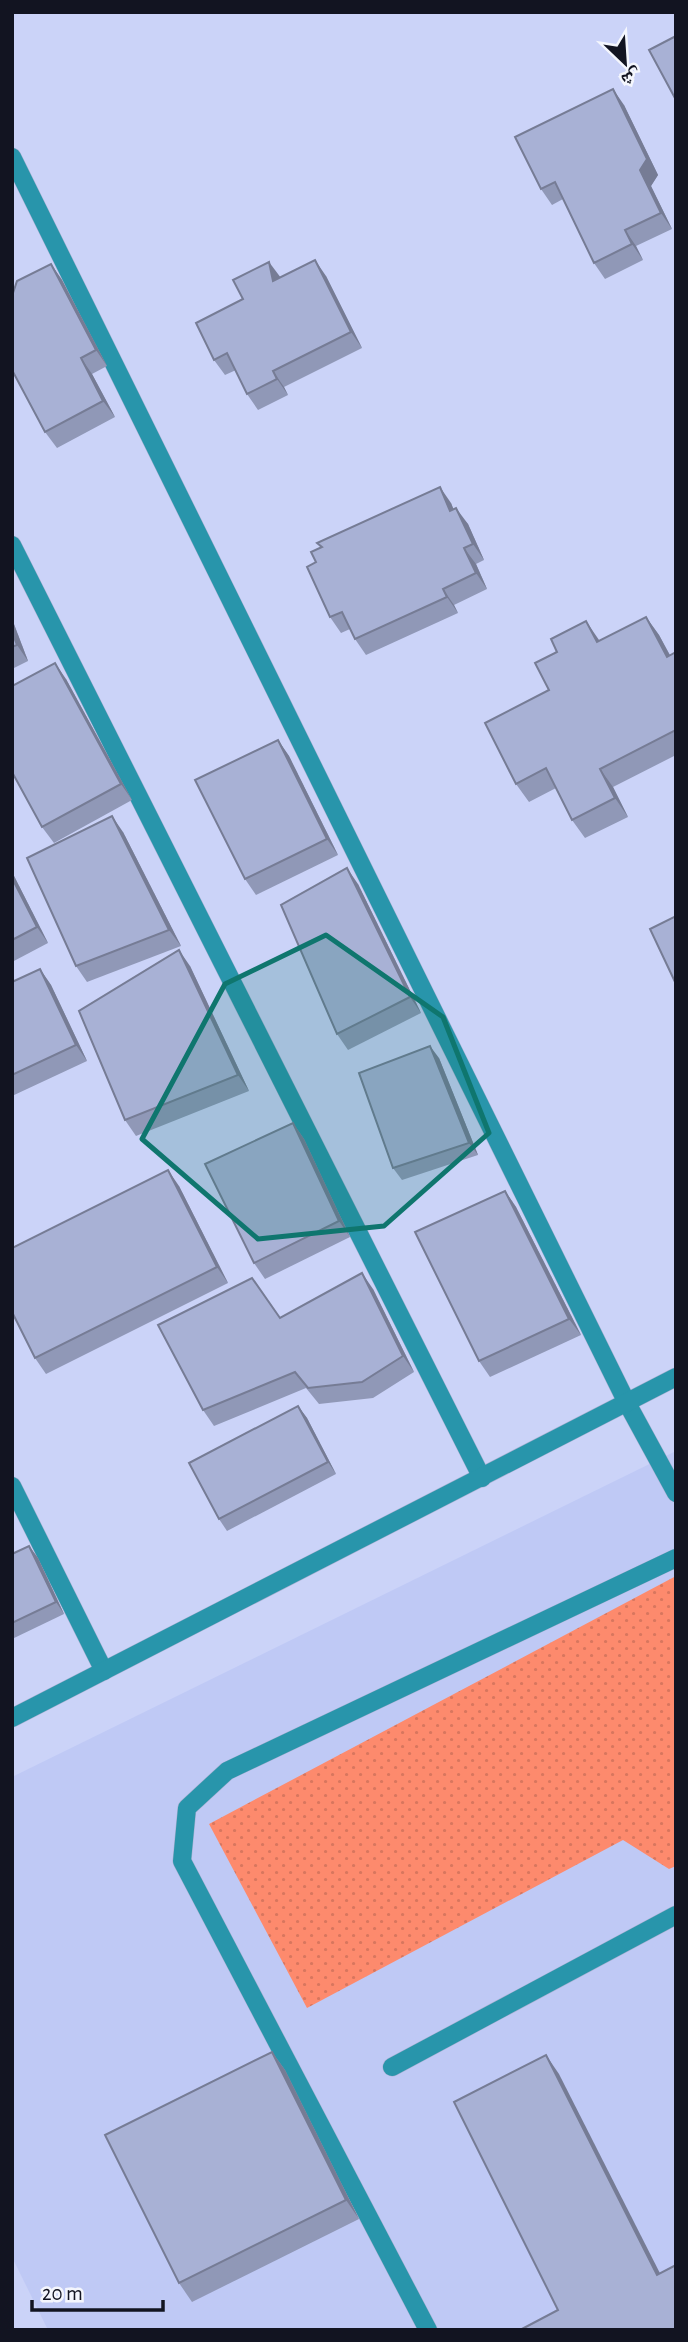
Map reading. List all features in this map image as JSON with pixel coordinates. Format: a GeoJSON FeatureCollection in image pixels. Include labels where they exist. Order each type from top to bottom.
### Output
{"type":"FeatureCollection","features":[{"type":"Feature","properties":{"kind":"street"},"geometry":{"type":"LineString","coordinates":[[12,157],[626,1403],[676,1493]]}},
{"type":"Feature","properties":{"kind":"street"},"geometry":{"type":"LineString","coordinates":[[12,545],[482,1478]]}},
{"type":"Feature","properties":{"kind":"street"},"geometry":{"type":"LineString","coordinates":[[12,1718],[676,1377]]}},
{"type":"Feature","properties":{"kind":"street"},"geometry":{"type":"LineString","coordinates":[[12,1486],[104,1671]]}},
{"type":"Feature","properties":{"kind":"street"},"geometry":{"type":"LineString","coordinates":[[428,2330],[182,1860],[187,1808],[227,1771],[676,1558]]}},
{"type":"Feature","properties":{"kind":"street"},"geometry":{"type":"LineString","coordinates":[[392,2067],[676,1915]]}},
{"type":"Feature","properties":{"kind":"highlighted area"},"geometry":{"type":"Polygon","coordinates":[[[326,935],[443,1017],[489,1133],[384,1226],[258,1239],[142,1139],[225,984],[326,935]]]}},
{"type":"Feature","properties":{"kind":"shaded area"},"geometry":{"type":"Polygon","coordinates":[[[676,1451],[676,2330],[48,2330],[12,2257],[12,1777],[676,1451]]]}},
{"type":"Feature","properties":{"kind":"shaded area"},"geometry":{"type":"Polygon","coordinates":[[[676,1576],[676,1866],[669,1869],[623,1840],[307,2008],[209,1824],[676,1576]]]}},
{"type":"Feature","properties":{"kind":"building"},"geometry":{"type":"Polygon","coordinates":[[[676,36],[676,100],[649,50],[676,36]]]}},
{"type":"Feature","properties":{"kind":"building"},"geometry":{"type":"Polygon","coordinates":[[[613,89],[647,159],[640,170],[661,213],[625,230],[632,244],[594,263],[555,182],[541,189],[515,137],[613,89]]]}},
{"type":"Feature","properties":{"kind":"building"},"geometry":{"type":"Polygon","coordinates":[[[315,260],[351,332],[273,371],[277,379],[247,394],[227,353],[214,360],[196,323],[243,299],[233,280],[269,262],[273,281],[315,260]]]}},
{"type":"Feature","properties":{"kind":"building"},"geometry":{"type":"Polygon","coordinates":[[[51,264],[96,350],[81,358],[103,401],[45,432],[12,370],[12,296],[17,281],[51,264]]]}},
{"type":"Feature","properties":{"kind":"building"},"geometry":{"type":"Polygon","coordinates":[[[440,487],[450,511],[456,508],[473,544],[464,548],[476,573],[443,589],[447,597],[355,639],[342,612],[330,617],[307,567],[316,562],[311,552],[322,547],[317,543],[440,487]]]}},
{"type":"Feature","properties":{"kind":"building"},"geometry":{"type":"Polygon","coordinates":[[[646,617],[667,657],[676,652],[676,730],[600,769],[615,798],[572,820],[546,768],[516,784],[485,723],[549,690],[535,663],[557,652],[551,639],[586,621],[597,642],[646,617]]]}},
{"type":"Feature","properties":{"kind":"building"},"geometry":{"type":"Polygon","coordinates":[[[12,632],[17,645],[12,647],[12,632]]]}},
{"type":"Feature","properties":{"kind":"building"},"geometry":{"type":"Polygon","coordinates":[[[55,663],[121,784],[42,827],[12,772],[12,686],[55,663]]]}},
{"type":"Feature","properties":{"kind":"building"},"geometry":{"type":"Polygon","coordinates":[[[278,740],[327,839],[245,879],[195,780],[278,740]]]}},
{"type":"Feature","properties":{"kind":"building"},"geometry":{"type":"Polygon","coordinates":[[[112,816],[169,930],[76,966],[27,858],[112,816]]]}},
{"type":"Feature","properties":{"kind":"building"},"geometry":{"type":"Polygon","coordinates":[[[347,868],[410,997],[337,1034],[281,905],[347,868]]]}},
{"type":"Feature","properties":{"kind":"building"},"geometry":{"type":"Polygon","coordinates":[[[12,878],[37,927],[12,940],[12,878]]]}},
{"type":"Feature","properties":{"kind":"building"},"geometry":{"type":"Polygon","coordinates":[[[676,916],[676,984],[650,929],[676,916]]]}},
{"type":"Feature","properties":{"kind":"building"},"geometry":{"type":"Polygon","coordinates":[[[179,950],[238,1075],[125,1120],[79,1011],[179,950]]]}},
{"type":"Feature","properties":{"kind":"building"},"geometry":{"type":"Polygon","coordinates":[[[40,969],[76,1045],[12,1075],[12,982],[40,969]]]}},
{"type":"Feature","properties":{"kind":"building"},"geometry":{"type":"Polygon","coordinates":[[[430,1046],[469,1143],[393,1168],[359,1073],[430,1046]]]}},
{"type":"Feature","properties":{"kind":"building"},"geometry":{"type":"Polygon","coordinates":[[[293,1123],[339,1221],[254,1263],[205,1164],[293,1123]]]}},
{"type":"Feature","properties":{"kind":"building"},"geometry":{"type":"Polygon","coordinates":[[[168,1170],[217,1267],[35,1358],[12,1312],[12,1248],[168,1170]]]}},
{"type":"Feature","properties":{"kind":"building"},"geometry":{"type":"Polygon","coordinates":[[[505,1191],[569,1319],[479,1361],[415,1232],[505,1191]]]}},
{"type":"Feature","properties":{"kind":"building"},"geometry":{"type":"Polygon","coordinates":[[[362,1273],[403,1356],[362,1382],[308,1388],[295,1372],[203,1410],[158,1325],[252,1278],[280,1318],[362,1273]]]}},
{"type":"Feature","properties":{"kind":"building"},"geometry":{"type":"Polygon","coordinates":[[[298,1406],[328,1462],[219,1519],[189,1463],[298,1406]]]}},
{"type":"Feature","properties":{"kind":"building"},"geometry":{"type":"Polygon","coordinates":[[[29,1546],[56,1602],[12,1623],[12,1554],[29,1546]]]}},
{"type":"Feature","properties":{"kind":"building"},"geometry":{"type":"Polygon","coordinates":[[[272,2052],[346,2200],[179,2283],[105,2135],[272,2052]]]}},
{"type":"Feature","properties":{"kind":"building"},"geometry":{"type":"Polygon","coordinates":[[[546,2055],[657,2275],[676,2265],[676,2330],[520,2330],[558,2310],[454,2102],[546,2055]]]}}]}
